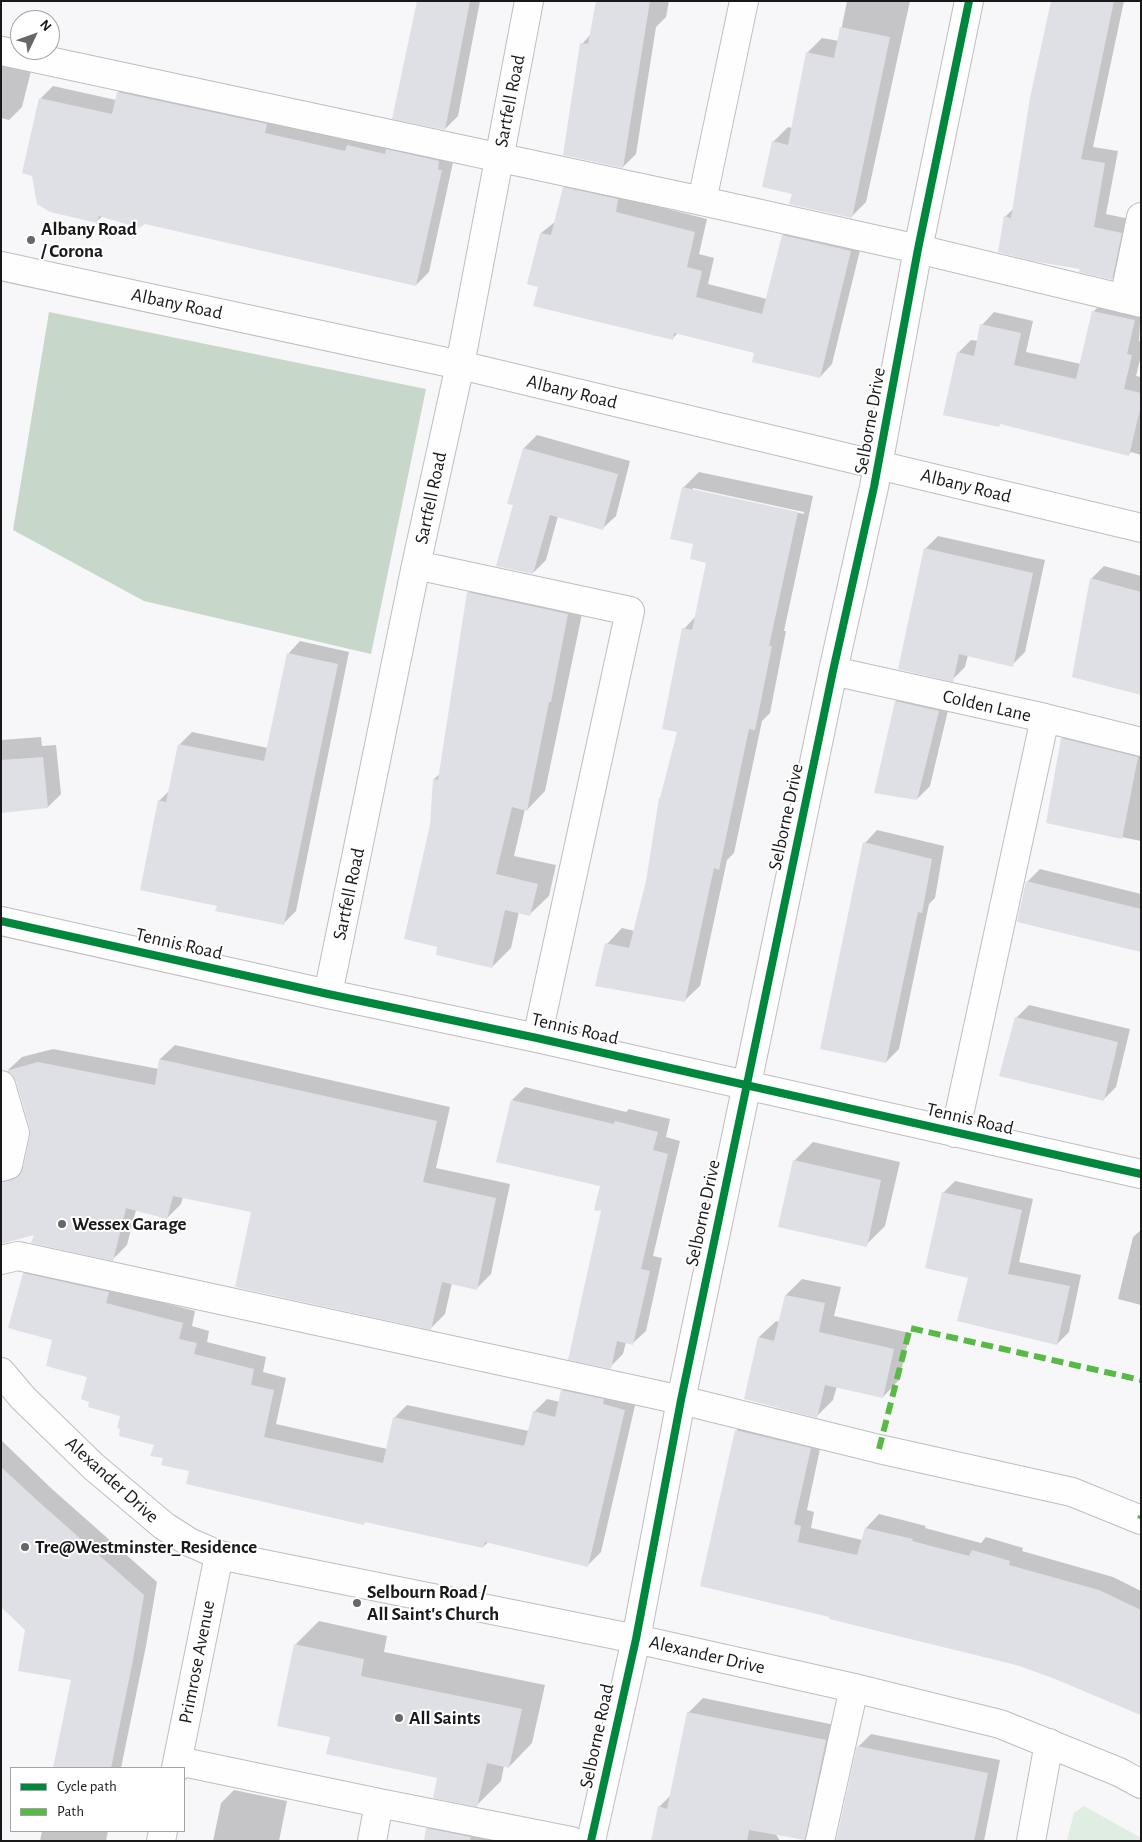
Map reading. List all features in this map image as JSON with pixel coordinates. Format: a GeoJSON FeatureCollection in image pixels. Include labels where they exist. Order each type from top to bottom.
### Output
{"type":"FeatureCollection","features":[{"type":"Feature","properties":{"kind":"street","name":"Sartfell Road"},"geometry":{"type":"LineString","coordinates":[[328,994],[416,565],[460,365],[529,1]]}},
{"type":"Feature","properties":{"kind":"street"},"geometry":{"type":"LineString","coordinates":[[702,201],[744,1]]}},
{"type":"Feature","properties":{"kind":"street","name":"Selborne Drive"},"geometry":{"type":"LineString","coordinates":[[636,1639],[681,1400],[878,465],[918,249],[969,1]]}},
{"type":"Feature","properties":{"kind":"street"},"geometry":{"type":"LineString","coordinates":[[2,52],[702,201],[918,249],[1132,301],[1141,217]]}},
{"type":"Feature","properties":{"kind":"street","name":"Albany Road"},"geometry":{"type":"LineString","coordinates":[[1,266],[460,365],[1141,528]]}},
{"type":"Feature","properties":{"kind":"street"},"geometry":{"type":"LineString","coordinates":[[416,565],[630,611],[538,1038]]}},
{"type":"Feature","properties":{"kind":"street","name":"Colden Lane"},"geometry":{"type":"LineString","coordinates":[[834,671],[1044,718],[1141,742]]}},
{"type":"Feature","properties":{"kind":"street"},"geometry":{"type":"LineString","coordinates":[[955,1133],[1044,718]]}},
{"type":"Feature","properties":{"kind":"street","name":"Tennis Road"},"geometry":{"type":"LineString","coordinates":[[1,921],[328,994],[747,1084],[1141,1174]]}},
{"type":"Feature","properties":{"kind":"street"},"geometry":{"type":"LineString","coordinates":[[1,1085],[16,1133],[8,1165],[1,1167]]}},
{"type":"Feature","properties":{"kind":"street"},"geometry":{"type":"LineString","coordinates":[[1,1260],[18,1256],[681,1400],[879,1449],[1072,1492],[1141,1520]]}},
{"type":"Feature","properties":{"kind":"street","name":"Alexander Drive"},"geometry":{"type":"LineString","coordinates":[[1,1372],[23,1398],[94,1467],[164,1526],[189,1542],[219,1555],[636,1639],[854,1688],[1000,1724],[1049,1742],[1119,1772],[1141,1784]]}},
{"type":"Feature","properties":{"kind":"street","name":"Primrose Avenue"},"geometry":{"type":"LineString","coordinates":[[177,1765],[219,1555]]}},
{"type":"Feature","properties":{"kind":"street","name":"Selborne Road"},"geometry":{"type":"LineString","coordinates":[[591,1841],[636,1639]]}},
{"type":"Feature","properties":{"kind":"street"},"geometry":{"type":"LineString","coordinates":[[820,1841],[854,1688]]}},
{"type":"Feature","properties":{"kind":"street"},"geometry":{"type":"LineString","coordinates":[[1031,1841],[1049,1742]]}},
{"type":"Feature","properties":{"kind":"street"},"geometry":{"type":"LineString","coordinates":[[177,1765],[571,1841]]}},
{"type":"Feature","properties":{"kind":"street"},"geometry":{"type":"LineString","coordinates":[[372,1841],[379,1804]]}},
{"type":"Feature","properties":{"kind":"shaded area"},"geometry":{"type":"Polygon","coordinates":[[[1084,1806],[1141,1838],[1141,1841],[1067,1841],[1074,1813],[1084,1806]]]}},
{"type":"Feature","properties":{"kind":"green space"},"geometry":{"type":"Polygon","coordinates":[[[49,312],[426,389],[371,654],[144,601],[13,530],[49,312]]]}},
{"type":"Feature","properties":{"kind":"building"},"geometry":{"type":"Polygon","coordinates":[[[417,1],[470,1],[445,130],[392,119],[417,1]]]}},
{"type":"Feature","properties":{"kind":"building"},"geometry":{"type":"Polygon","coordinates":[[[596,1],[650,1],[623,168],[563,155],[580,43],[588,44],[596,1]]]}},
{"type":"Feature","properties":{"kind":"building"},"geometry":{"type":"Polygon","coordinates":[[[1051,1],[1114,1],[1081,159],[1105,163],[1094,227],[1122,233],[1112,280],[1079,272],[1080,269],[1032,261],[998,252],[1004,216],[1011,218],[1030,98],[1051,1]]]}},
{"type":"Feature","properties":{"kind":"building"},"geometry":{"type":"Polygon","coordinates":[[[840,27],[890,37],[852,218],[789,204],[792,194],[762,187],[772,141],[788,145],[806,52],[834,58],[840,27]]]}},
{"type":"Feature","properties":{"kind":"building"},"geometry":{"type":"Polygon","coordinates":[[[117,92],[267,124],[265,133],[345,151],[347,145],[385,154],[386,149],[439,161],[438,170],[442,170],[416,286],[145,224],[139,228],[99,216],[97,223],[50,212],[37,204],[32,176],[22,173],[39,98],[112,114],[117,92]]]}},
{"type":"Feature","properties":{"kind":"building"},"geometry":{"type":"Polygon","coordinates":[[[563,187],[618,199],[616,212],[695,232],[687,267],[702,271],[696,297],[762,314],[782,235],[851,251],[820,378],[752,362],[754,353],[674,333],[673,340],[533,306],[538,287],[527,284],[540,233],[551,235],[563,187]]]}},
{"type":"Feature","properties":{"kind":"building"},"geometry":{"type":"Polygon","coordinates":[[[1092,311],[1135,320],[1127,354],[1132,355],[1124,389],[1141,393],[1141,405],[1129,456],[1000,424],[999,427],[943,415],[957,352],[974,356],[980,324],[1021,333],[1014,365],[1076,379],[1092,311]]]}},
{"type":"Feature","properties":{"kind":"building"},"geometry":{"type":"Polygon","coordinates":[[[523,448],[618,474],[603,530],[550,515],[533,574],[496,566],[513,505],[507,504],[523,448]]]}},
{"type":"Feature","properties":{"kind":"building"},"geometry":{"type":"Polygon","coordinates":[[[682,487],[798,512],[769,646],[772,646],[755,730],[749,729],[719,870],[714,868],[685,1002],[595,986],[605,943],[629,948],[646,881],[659,798],[677,732],[662,729],[682,628],[692,630],[706,563],[690,559],[693,544],[670,539],[682,487]]]}},
{"type":"Feature","properties":{"kind":"building"},"geometry":{"type":"Polygon","coordinates":[[[924,548],[1033,573],[1013,667],[959,654],[953,682],[898,669],[924,548]]]}},
{"type":"Feature","properties":{"kind":"building"},"geometry":{"type":"Polygon","coordinates":[[[1090,578],[1141,592],[1141,695],[1072,677],[1090,578]]]}},
{"type":"Feature","properties":{"kind":"building"},"geometry":{"type":"Polygon","coordinates":[[[467,592],[568,614],[527,811],[512,807],[496,874],[538,884],[530,916],[505,910],[492,968],[436,955],[437,947],[404,939],[430,825],[433,779],[438,780],[467,592]]]}},
{"type":"Feature","properties":{"kind":"building"},"geometry":{"type":"Polygon","coordinates":[[[287,653],[338,664],[284,925],[215,911],[217,906],[140,890],[158,800],[166,802],[178,744],[264,761],[287,653]]]}},
{"type":"Feature","properties":{"kind":"building"},"geometry":{"type":"Polygon","coordinates":[[[895,701],[939,711],[917,800],[874,793],[895,701]]]}},
{"type":"Feature","properties":{"kind":"building"},"geometry":{"type":"Polygon","coordinates":[[[1061,738],[1138,757],[1122,839],[1046,823],[1061,738]]]}},
{"type":"Feature","properties":{"kind":"building"},"geometry":{"type":"Polygon","coordinates":[[[43,757],[48,808],[1,813],[1,760],[43,757]]]}},
{"type":"Feature","properties":{"kind":"building"},"geometry":{"type":"Polygon","coordinates":[[[863,842],[932,859],[922,913],[918,912],[886,1063],[820,1049],[863,842]]]}},
{"type":"Feature","properties":{"kind":"building"},"geometry":{"type":"Polygon","coordinates":[[[1026,881],[1141,909],[1141,952],[1017,922],[1026,881]]]}},
{"type":"Feature","properties":{"kind":"building"},"geometry":{"type":"Polygon","coordinates":[[[1015,1017],[1118,1042],[1104,1101],[999,1076],[1015,1017]]]}},
{"type":"Feature","properties":{"kind":"building"},"geometry":{"type":"Polygon","coordinates":[[[159,1059],[437,1121],[423,1182],[496,1198],[477,1290],[442,1282],[431,1330],[235,1287],[251,1212],[173,1196],[167,1219],[126,1208],[113,1261],[31,1243],[34,1235],[1,1244],[1,1182],[12,1180],[20,1175],[30,1136],[30,1129],[16,1081],[12,1074],[6,1071],[38,1062],[155,1085],[159,1059]]]}},
{"type":"Feature","properties":{"kind":"building"},"geometry":{"type":"Polygon","coordinates":[[[511,1100],[614,1124],[615,1121],[658,1132],[653,1150],[668,1154],[641,1269],[650,1271],[633,1345],[617,1341],[611,1369],[568,1360],[601,1211],[594,1210],[600,1186],[496,1162],[511,1100]]]}},
{"type":"Feature","properties":{"kind":"building"},"geometry":{"type":"Polygon","coordinates":[[[793,1160],[881,1180],[867,1247],[778,1227],[793,1160]]]}},
{"type":"Feature","properties":{"kind":"building"},"geometry":{"type":"Polygon","coordinates":[[[942,1192],[1022,1210],[1008,1274],[1070,1286],[1057,1345],[957,1321],[968,1278],[925,1268],[942,1192]]]}},
{"type":"Feature","properties":{"kind":"building"},"geometry":{"type":"Polygon","coordinates":[[[23,1273],[109,1292],[106,1303],[183,1323],[179,1339],[197,1343],[194,1354],[254,1369],[251,1385],[274,1390],[264,1437],[383,1463],[393,1417],[524,1446],[533,1411],[555,1417],[561,1390],[604,1399],[603,1404],[625,1410],[588,1567],[485,1542],[483,1548],[365,1522],[364,1525],[186,1484],[189,1471],[161,1465],[163,1458],[150,1456],[154,1445],[119,1436],[120,1429],[117,1428],[120,1416],[88,1407],[89,1402],[81,1399],[87,1377],[46,1366],[52,1340],[8,1328],[23,1273]]]}},
{"type":"Feature","properties":{"kind":"building"},"geometry":{"type":"Polygon","coordinates":[[[785,1295],[825,1303],[819,1332],[894,1349],[883,1398],[825,1385],[817,1418],[744,1399],[758,1337],[774,1341],[785,1295]]]}},
{"type":"Feature","properties":{"kind":"building"},"geometry":{"type":"Polygon","coordinates":[[[735,1430],[811,1448],[794,1524],[801,1526],[798,1542],[857,1555],[865,1528],[913,1539],[912,1541],[969,1556],[972,1550],[1010,1561],[1009,1565],[1099,1590],[1141,1610],[1141,1715],[1016,1665],[700,1586],[735,1430]]]}},
{"type":"Feature","properties":{"kind":"building"},"geometry":{"type":"Polygon","coordinates":[[[1,1467],[144,1595],[111,1767],[53,1767],[71,1680],[18,1671],[25,1630],[1,1607],[1,1467]]]}},
{"type":"Feature","properties":{"kind":"building","name":"All Saints"},"geometry":{"type":"Polygon","coordinates":[[[294,1644],[364,1659],[361,1676],[522,1709],[509,1768],[487,1763],[477,1807],[433,1798],[437,1778],[326,1754],[330,1737],[277,1726],[294,1644]]]}},
{"type":"Feature","properties":{"kind":"building"},"geometry":{"type":"Polygon","coordinates":[[[687,1712],[826,1740],[805,1840],[749,1830],[747,1841],[651,1841],[658,1806],[667,1809],[687,1712]]]}},
{"type":"Feature","properties":{"kind":"building"},"geometry":{"type":"Polygon","coordinates":[[[857,1746],[988,1773],[974,1841],[836,1841],[857,1746]]]}},
{"type":"Feature","properties":{"kind":"building"},"geometry":{"type":"Polygon","coordinates":[[[426,1828],[471,1837],[470,1841],[424,1841],[426,1828]]]}},
{"type":"Feature","properties":{"kind":"marked path"},"geometry":{"type":"LineString","coordinates":[[879,1449],[910,1328],[1141,1380]]}},
{"type":"Feature","properties":{"kind":"cycle path"},"geometry":{"type":"LineString","coordinates":[[591,1841],[636,1639],[681,1400],[833,671],[874,487],[918,249],[969,1]]}},
{"type":"Feature","properties":{"kind":"cycle path"},"geometry":{"type":"LineString","coordinates":[[1,921],[328,994],[537,1038],[1141,1174]]}},
{"type":"Feature","properties":{"kind":"place","name":"Albany Road / Corona"},"geometry":{"type":"Point","coordinates":[31,240]}},
{"type":"Feature","properties":{"kind":"place","name":"Wessex Garage"},"geometry":{"type":"Point","coordinates":[62,1224]}},
{"type":"Feature","properties":{"kind":"place","name":"Tre@Westminster_Residence"},"geometry":{"type":"Point","coordinates":[25,1547]}},
{"type":"Feature","properties":{"kind":"place","name":"Selbourn Road / All Saint's Church"},"geometry":{"type":"Point","coordinates":[357,1603]}},
{"type":"Feature","properties":{"kind":"place","name":"All Saints"},"geometry":{"type":"Point","coordinates":[399,1718]}}]}
